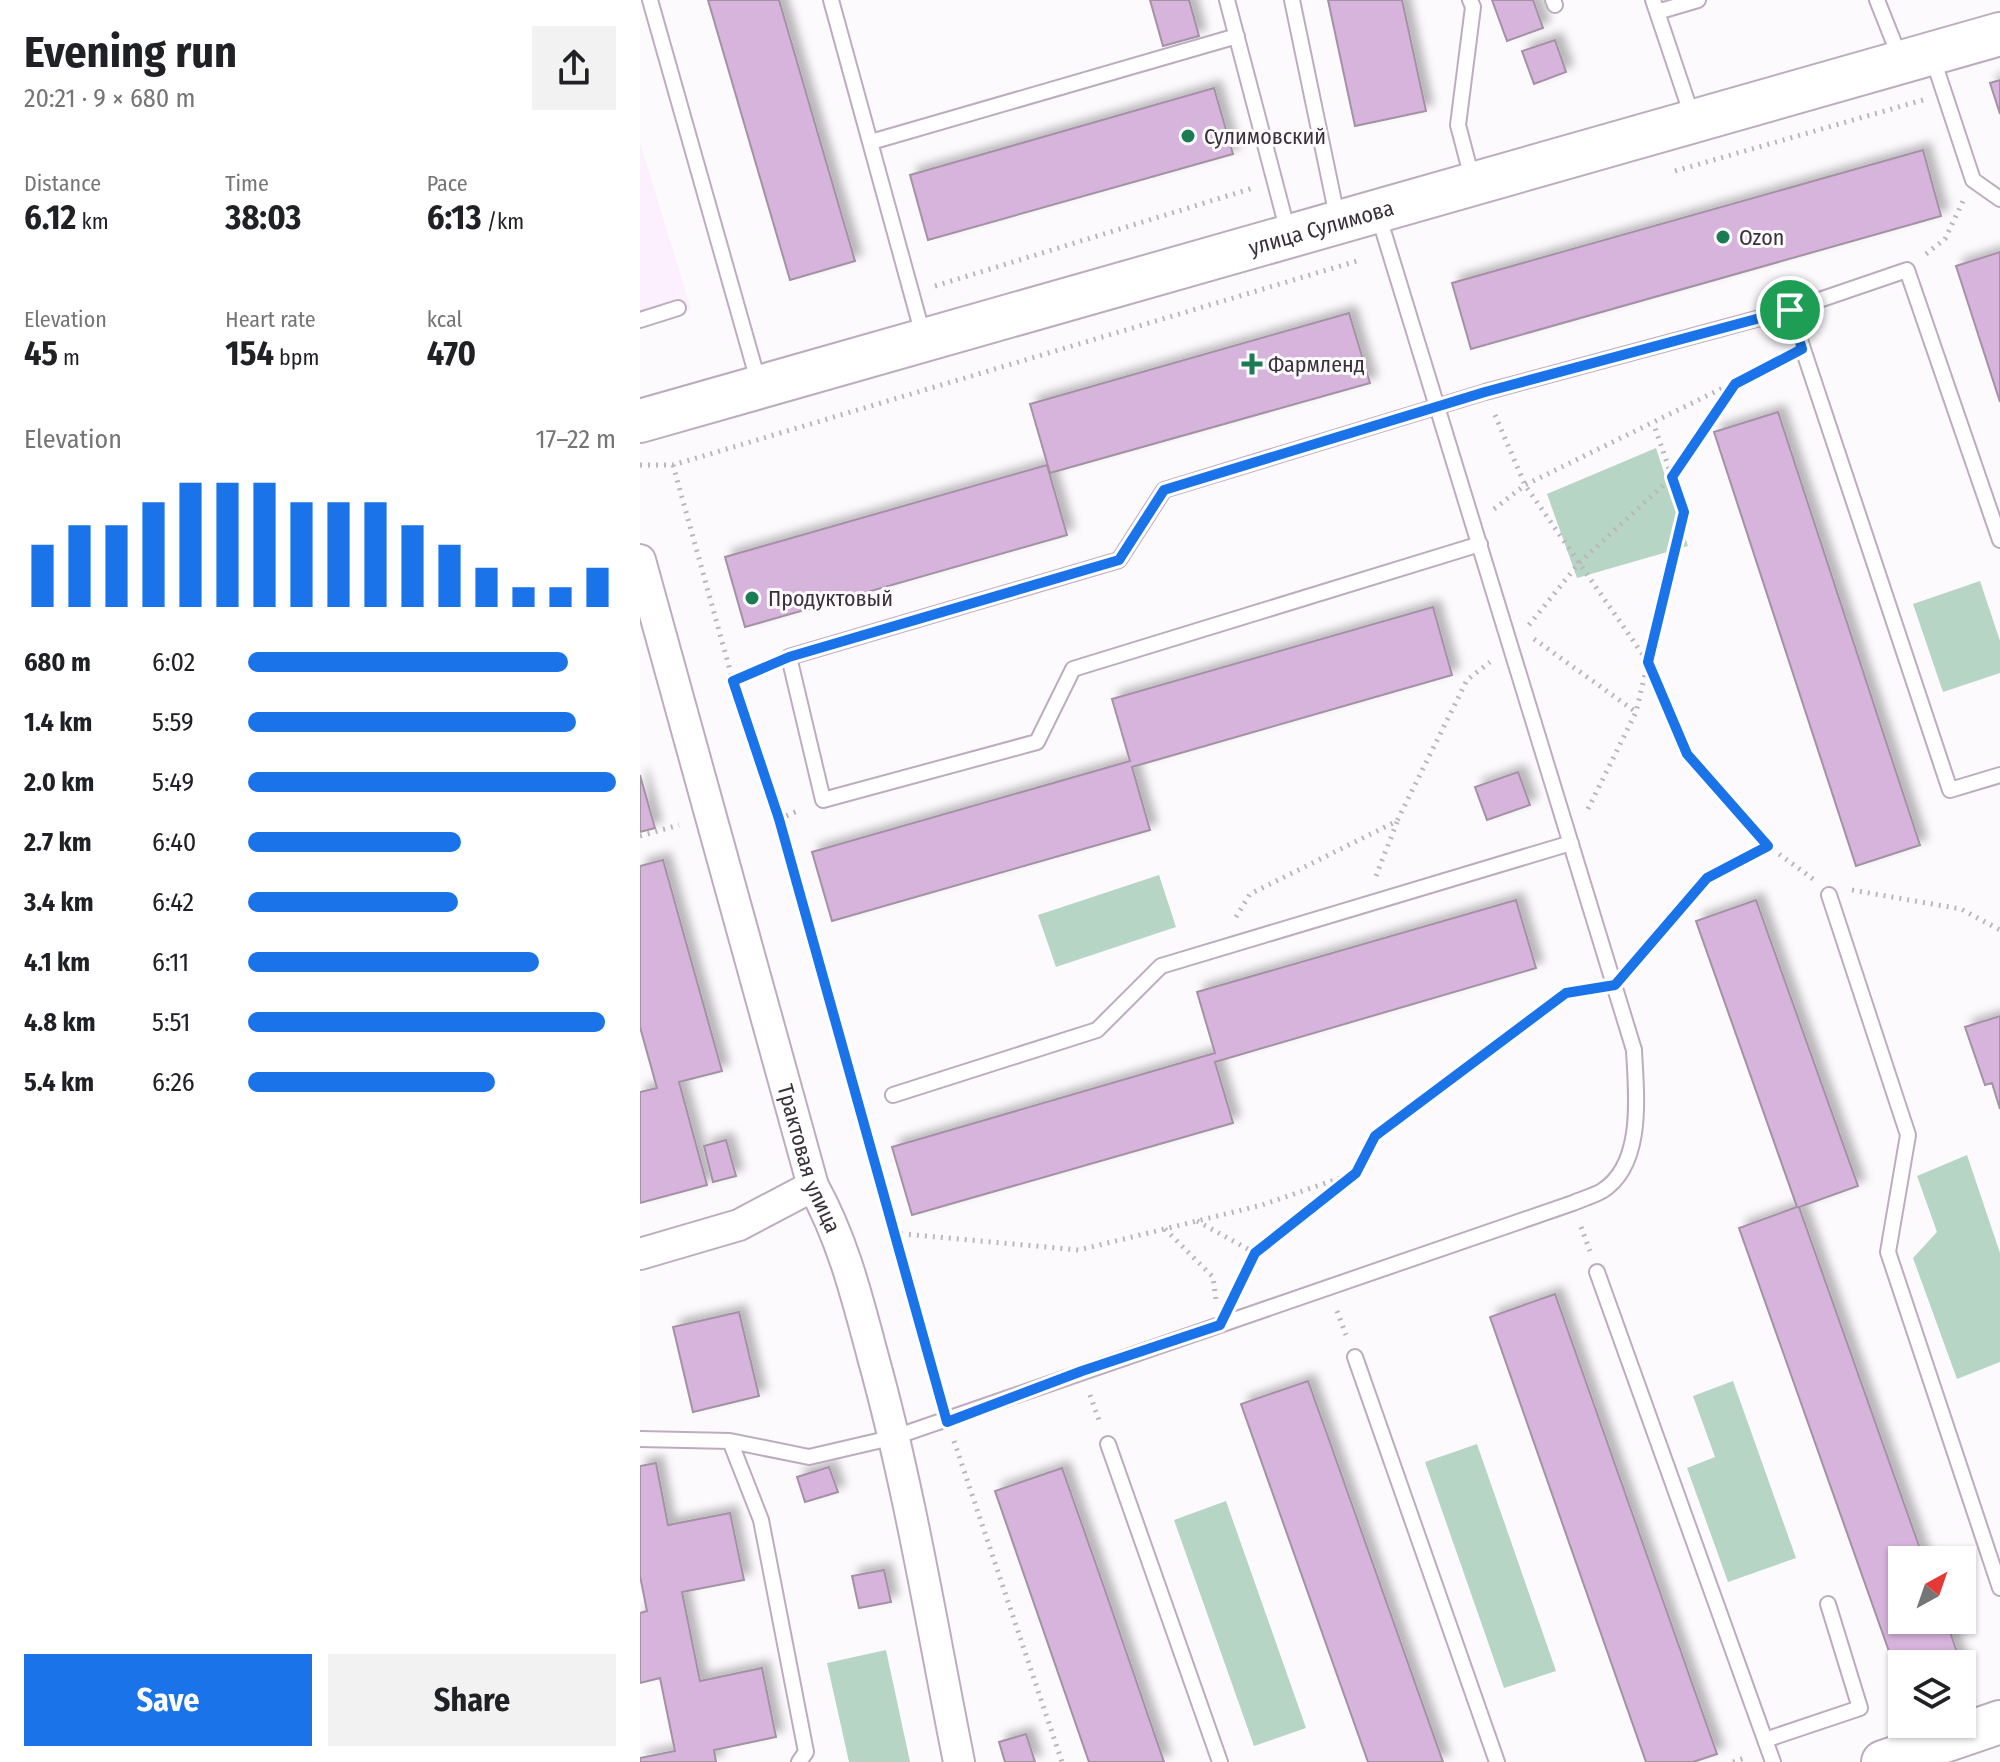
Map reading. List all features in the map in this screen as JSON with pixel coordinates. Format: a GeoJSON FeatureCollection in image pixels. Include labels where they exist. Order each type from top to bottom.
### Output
{"type":"FeatureCollection","features":[{"type":"Feature","properties":{"kind":"street","name":"улица Сулимова"},"geometry":{"type":"LineString","coordinates":[[640,421],[2000,34]]}},
{"type":"Feature","properties":{"kind":"street","name":"Трактовая улица"},"geometry":{"type":"LineString","coordinates":[[640,560],[813,1186],[834,1224],[849,1268],[895,1437],[959,1762]]}},
{"type":"Feature","properties":{"kind":"street"},"geometry":{"type":"LineString","coordinates":[[640,1254],[739,1225],[813,1186]]}},
{"type":"Feature","properties":{"kind":"street"},"geometry":{"type":"LineString","coordinates":[[1883,1762],[2000,1722]]}},
{"type":"Feature","properties":{"kind":"lane"},"geometry":{"type":"LineString","coordinates":[[650,0],[759,386]]}},
{"type":"Feature","properties":{"kind":"lane"},"geometry":{"type":"LineString","coordinates":[[831,0],[924,339]]}},
{"type":"Feature","properties":{"kind":"lane"},"geometry":{"type":"LineString","coordinates":[[1227,0],[1288,235]]}},
{"type":"Feature","properties":{"kind":"lane"},"geometry":{"type":"LineString","coordinates":[[640,1439],[730,1441],[809,1457],[895,1437],[947,1422],[1082,1371],[1573,1203],[1604,1190],[1626,1164],[1637,1106],[1634,1050],[1389,251],[1357,215],[1292,0]]}},
{"type":"Feature","properties":{"kind":"lane"},"geometry":{"type":"LineString","coordinates":[[1470,0],[1473,7],[1458,125],[1473,182]]}},
{"type":"Feature","properties":{"kind":"lane"},"geometry":{"type":"LineString","coordinates":[[1693,120],[1655,6],[1698,0]]}},
{"type":"Feature","properties":{"kind":"lane"},"geometry":{"type":"LineString","coordinates":[[1877,0],[1944,94],[1973,180],[2000,199]]}},
{"type":"Feature","properties":{"kind":"lane"},"geometry":{"type":"LineString","coordinates":[[871,142],[1237,36]]}},
{"type":"Feature","properties":{"kind":"lane"},"geometry":{"type":"LineString","coordinates":[[1480,544],[1073,669],[1037,742],[823,800],[789,657],[1119,560],[1164,490],[1485,392],[1790,310],[1907,270],[2000,540]]}},
{"type":"Feature","properties":{"kind":"lane"},"geometry":{"type":"LineString","coordinates":[[640,320],[678,308]]}},
{"type":"Feature","properties":{"kind":"lane"},"geometry":{"type":"LineString","coordinates":[[1790,310],[1950,790],[2000,775]]}},
{"type":"Feature","properties":{"kind":"lane"},"geometry":{"type":"LineString","coordinates":[[893,1095],[1097,1030],[1161,966],[1571,843]]}},
{"type":"Feature","properties":{"kind":"lane"},"geometry":{"type":"LineString","coordinates":[[1824,890],[1908,1135],[1888,1252],[2000,1588]]}},
{"type":"Feature","properties":{"kind":"lane"},"geometry":{"type":"LineString","coordinates":[[1597,1272],[1773,1762]]}},
{"type":"Feature","properties":{"kind":"lane"},"geometry":{"type":"LineString","coordinates":[[1355,1357],[1497,1762]]}},
{"type":"Feature","properties":{"kind":"lane"},"geometry":{"type":"LineString","coordinates":[[730,1441],[761,1520],[806,1752],[799,1762]]}},
{"type":"Feature","properties":{"kind":"lane"},"geometry":{"type":"LineString","coordinates":[[1108,1444],[1220,1762]]}},
{"type":"Feature","properties":{"kind":"lane"},"geometry":{"type":"LineString","coordinates":[[1765,1740],[1860,1708],[1828,1604]]}},
{"type":"Feature","properties":{"kind":"path"},"geometry":{"type":"LineString","coordinates":[[1667,173],[1944,94]]}},
{"type":"Feature","properties":{"kind":"path"},"geometry":{"type":"LineString","coordinates":[[1907,270],[1945,239],[1973,180]]}},
{"type":"Feature","properties":{"kind":"path"},"geometry":{"type":"LineString","coordinates":[[640,465],[673,465],[1389,251]]}},
{"type":"Feature","properties":{"kind":"path"},"geometry":{"type":"LineString","coordinates":[[1474,524],[1525,485],[1654,425],[1802,349]]}},
{"type":"Feature","properties":{"kind":"path"},"geometry":{"type":"LineString","coordinates":[[1636,712],[1524,632],[1579,563],[1672,477],[1735,384]]}},
{"type":"Feature","properties":{"kind":"path"},"geometry":{"type":"LineString","coordinates":[[1485,392],[1525,485],[1648,662],[1687,754],[1768,846],[1824,890]]}},
{"type":"Feature","properties":{"kind":"path"},"geometry":{"type":"LineString","coordinates":[[1571,843],[1636,712],[1684,512],[1654,425]]}},
{"type":"Feature","properties":{"kind":"path"},"geometry":{"type":"LineString","coordinates":[[673,465],[733,681],[779,819],[947,1422],[1062,1762]]}},
{"type":"Feature","properties":{"kind":"path"},"geometry":{"type":"LineString","coordinates":[[1365,903],[1397,821],[1467,680],[1511,644]]}},
{"type":"Feature","properties":{"kind":"path"},"geometry":{"type":"LineString","coordinates":[[733,681],[789,657]]}},
{"type":"Feature","properties":{"kind":"path"},"geometry":{"type":"LineString","coordinates":[[640,836],[711,816]]}},
{"type":"Feature","properties":{"kind":"path"},"geometry":{"type":"LineString","coordinates":[[1216,949],[1250,894],[1397,821]]}},
{"type":"Feature","properties":{"kind":"path"},"geometry":{"type":"LineString","coordinates":[[1220,1325],[1255,1253],[1356,1173],[1375,1136],[1566,993],[1615,985],[1707,878],[1768,846]]}},
{"type":"Feature","properties":{"kind":"path"},"geometry":{"type":"LineString","coordinates":[[1851,890],[1961,909],[2000,930]]}},
{"type":"Feature","properties":{"kind":"path"},"geometry":{"type":"LineString","coordinates":[[893,1233],[1079,1250],[1262,1205],[1356,1173]]}},
{"type":"Feature","properties":{"kind":"path"},"geometry":{"type":"LineString","coordinates":[[1573,1203],[1597,1272]]}},
{"type":"Feature","properties":{"kind":"path"},"geometry":{"type":"LineString","coordinates":[[1197,1221],[1255,1253]]}},
{"type":"Feature","properties":{"kind":"path"},"geometry":{"type":"LineString","coordinates":[[1165,1229],[1213,1277],[1220,1325]]}},
{"type":"Feature","properties":{"kind":"path"},"geometry":{"type":"LineString","coordinates":[[1328,1287],[1355,1357]]}},
{"type":"Feature","properties":{"kind":"path"},"geometry":{"type":"LineString","coordinates":[[1082,1371],[1108,1444]]}},
{"type":"Feature","properties":{"kind":"shaded area"},"geometry":{"type":"Polygon","coordinates":[[[640,143],[691,309],[640,325],[640,143]]]}},
{"type":"Feature","properties":{"kind":"green space"},"geometry":{"type":"Polygon","coordinates":[[[1656,448],[1688,546],[1577,578],[1547,494],[1656,448]]]}},
{"type":"Feature","properties":{"kind":"green space"},"geometry":{"type":"Polygon","coordinates":[[[1980,581],[2000,641],[2000,673],[1943,692],[1913,604],[1980,581]]]}},
{"type":"Feature","properties":{"kind":"green space"},"geometry":{"type":"Polygon","coordinates":[[[1159,875],[1176,927],[1056,967],[1038,915],[1159,875]]]}},
{"type":"Feature","properties":{"kind":"green space"},"geometry":{"type":"Polygon","coordinates":[[[1967,1155],[2000,1253],[2000,1362],[1957,1379],[1913,1258],[1937,1232],[1917,1176],[1967,1155]]]}},
{"type":"Feature","properties":{"kind":"green space"},"geometry":{"type":"Polygon","coordinates":[[[1733,1381],[1796,1558],[1728,1582],[1687,1468],[1715,1457],[1693,1396],[1733,1381]]]}},
{"type":"Feature","properties":{"kind":"green space"},"geometry":{"type":"Polygon","coordinates":[[[1477,1444],[1556,1671],[1504,1688],[1425,1462],[1477,1444]]]}},
{"type":"Feature","properties":{"kind":"green space"},"geometry":{"type":"Polygon","coordinates":[[[1226,1501],[1306,1728],[1254,1746],[1174,1520],[1226,1501]]]}},
{"type":"Feature","properties":{"kind":"green space"},"geometry":{"type":"Polygon","coordinates":[[[886,1650],[910,1762],[849,1762],[827,1663],[886,1650]]]}},
{"type":"Feature","properties":{"kind":"building"},"geometry":{"type":"Polygon","coordinates":[[[708,0],[779,0],[855,261],[790,280],[708,0]]]}},
{"type":"Feature","properties":{"kind":"building"},"geometry":{"type":"Polygon","coordinates":[[[1150,0],[1189,0],[1199,36],[1163,46],[1150,0]]]}},
{"type":"Feature","properties":{"kind":"building"},"geometry":{"type":"Polygon","coordinates":[[[1328,0],[1402,0],[1426,111],[1355,126],[1328,0]]]}},
{"type":"Feature","properties":{"kind":"building"},"geometry":{"type":"Polygon","coordinates":[[[1492,0],[1533,0],[1543,28],[1507,41],[1492,0]]]}},
{"type":"Feature","properties":{"kind":"building"},"geometry":{"type":"Polygon","coordinates":[[[1555,40],[1566,72],[1534,84],[1522,51],[1555,40]]]}},
{"type":"Feature","properties":{"kind":"building"},"geometry":{"type":"Polygon","coordinates":[[[2000,80],[2000,114],[1990,83],[2000,80]]]}},
{"type":"Feature","properties":{"kind":"building"},"geometry":{"type":"Polygon","coordinates":[[[1214,88],[1233,154],[928,240],[910,175],[1214,88]]]}},
{"type":"Feature","properties":{"kind":"building"},"geometry":{"type":"Polygon","coordinates":[[[1923,150],[1941,216],[1471,349],[1452,283],[1923,150]]]}},
{"type":"Feature","properties":{"kind":"building"},"geometry":{"type":"Polygon","coordinates":[[[2000,252],[2000,402],[1956,266],[2000,252]]]}},
{"type":"Feature","properties":{"kind":"building"},"geometry":{"type":"Polygon","coordinates":[[[1349,313],[1370,383],[1050,473],[1030,404],[1349,313]]]}},
{"type":"Feature","properties":{"kind":"building"},"geometry":{"type":"Polygon","coordinates":[[[1778,412],[1920,845],[1856,866],[1714,432],[1778,412]]]}},
{"type":"Feature","properties":{"kind":"building"},"geometry":{"type":"Polygon","coordinates":[[[1047,465],[1067,535],[745,627],[725,557],[1047,465]]]}},
{"type":"Feature","properties":{"kind":"building"},"geometry":{"type":"Polygon","coordinates":[[[1433,607],[1452,675],[1132,767],[1150,830],[832,921],[812,852],[1130,761],[1112,699],[1433,607]]]}},
{"type":"Feature","properties":{"kind":"building"},"geometry":{"type":"Polygon","coordinates":[[[1518,772],[1530,805],[1487,820],[1475,787],[1518,772]]]}},
{"type":"Feature","properties":{"kind":"building"},"geometry":{"type":"Polygon","coordinates":[[[640,775],[655,828],[640,832],[640,775]]]}},
{"type":"Feature","properties":{"kind":"building"},"geometry":{"type":"Polygon","coordinates":[[[663,860],[722,1071],[679,1082],[707,1185],[640,1203],[640,1092],[657,1088],[640,1027],[640,866],[663,860]]]}},
{"type":"Feature","properties":{"kind":"building"},"geometry":{"type":"Polygon","coordinates":[[[1516,900],[1536,968],[1215,1062],[1233,1123],[912,1215],[892,1147],[1215,1053],[1197,992],[1516,900]]]}},
{"type":"Feature","properties":{"kind":"building"},"geometry":{"type":"Polygon","coordinates":[[[1756,900],[1858,1186],[1799,1207],[1919,1546],[1888,1546],[1888,1634],[1951,1634],[1956,1650],[1889,1650],[1739,1228],[1797,1207],[1696,921],[1756,900]]]}},
{"type":"Feature","properties":{"kind":"building"},"geometry":{"type":"Polygon","coordinates":[[[2000,1016],[2000,1109],[1992,1083],[1985,1085],[1965,1027],[2000,1016]]]}},
{"type":"Feature","properties":{"kind":"building"},"geometry":{"type":"Polygon","coordinates":[[[726,1140],[736,1176],[713,1182],[704,1146],[726,1140]]]}},
{"type":"Feature","properties":{"kind":"building"},"geometry":{"type":"Polygon","coordinates":[[[1555,1294],[1717,1754],[1693,1762],[1646,1762],[1490,1317],[1555,1294]]]}},
{"type":"Feature","properties":{"kind":"building"},"geometry":{"type":"Polygon","coordinates":[[[739,1312],[759,1396],[693,1412],[673,1327],[739,1312]]]}},
{"type":"Feature","properties":{"kind":"building"},"geometry":{"type":"Polygon","coordinates":[[[1308,1381],[1443,1762],[1368,1762],[1241,1404],[1308,1381]]]}},
{"type":"Feature","properties":{"kind":"building"},"geometry":{"type":"Polygon","coordinates":[[[656,1463],[668,1525],[730,1513],[744,1580],[682,1592],[700,1681],[762,1668],[776,1737],[714,1750],[716,1762],[640,1762],[640,1758],[675,1751],[660,1678],[640,1683],[640,1613],[647,1611],[640,1576],[640,1466],[656,1463]]]}},
{"type":"Feature","properties":{"kind":"building"},"geometry":{"type":"Polygon","coordinates":[[[829,1467],[838,1492],[805,1502],[797,1477],[829,1467]]]}},
{"type":"Feature","properties":{"kind":"building"},"geometry":{"type":"Polygon","coordinates":[[[1062,1468],[1164,1762],[1089,1762],[995,1491],[1062,1468]]]}},
{"type":"Feature","properties":{"kind":"building"},"geometry":{"type":"Polygon","coordinates":[[[884,1570],[891,1602],[859,1608],[852,1576],[884,1570]]]}},
{"type":"Feature","properties":{"kind":"building"},"geometry":{"type":"Polygon","coordinates":[[[1026,1734],[1035,1762],[1005,1762],[999,1742],[1026,1734]]]}},
{"type":"Feature","properties":{"kind":"place","name":"Сулимовский"},"geometry":{"type":"Point","coordinates":[1188,136]}},
{"type":"Feature","properties":{"kind":"place","name":"Ozon"},"geometry":{"type":"Point","coordinates":[1723,237]}},
{"type":"Feature","properties":{"kind":"place","name":"Фармленд"},"geometry":{"type":"Point","coordinates":[1252,364]}},
{"type":"Feature","properties":{"kind":"place","name":"Продуктовый"},"geometry":{"type":"Point","coordinates":[752,598]}},
{"type":"Feature","properties":{"kind":"route"},"geometry":{"type":"LineString","coordinates":[[1790,310],[1802,349],[1735,384],[1672,477],[1684,512],[1648,662],[1687,754],[1768,846],[1707,878],[1615,985],[1566,993],[1375,1136],[1356,1173],[1255,1253],[1220,1325],[1082,1371],[947,1422],[779,819],[733,681],[789,657],[1119,560],[1164,490],[1485,392],[1790,310]]}}]}
